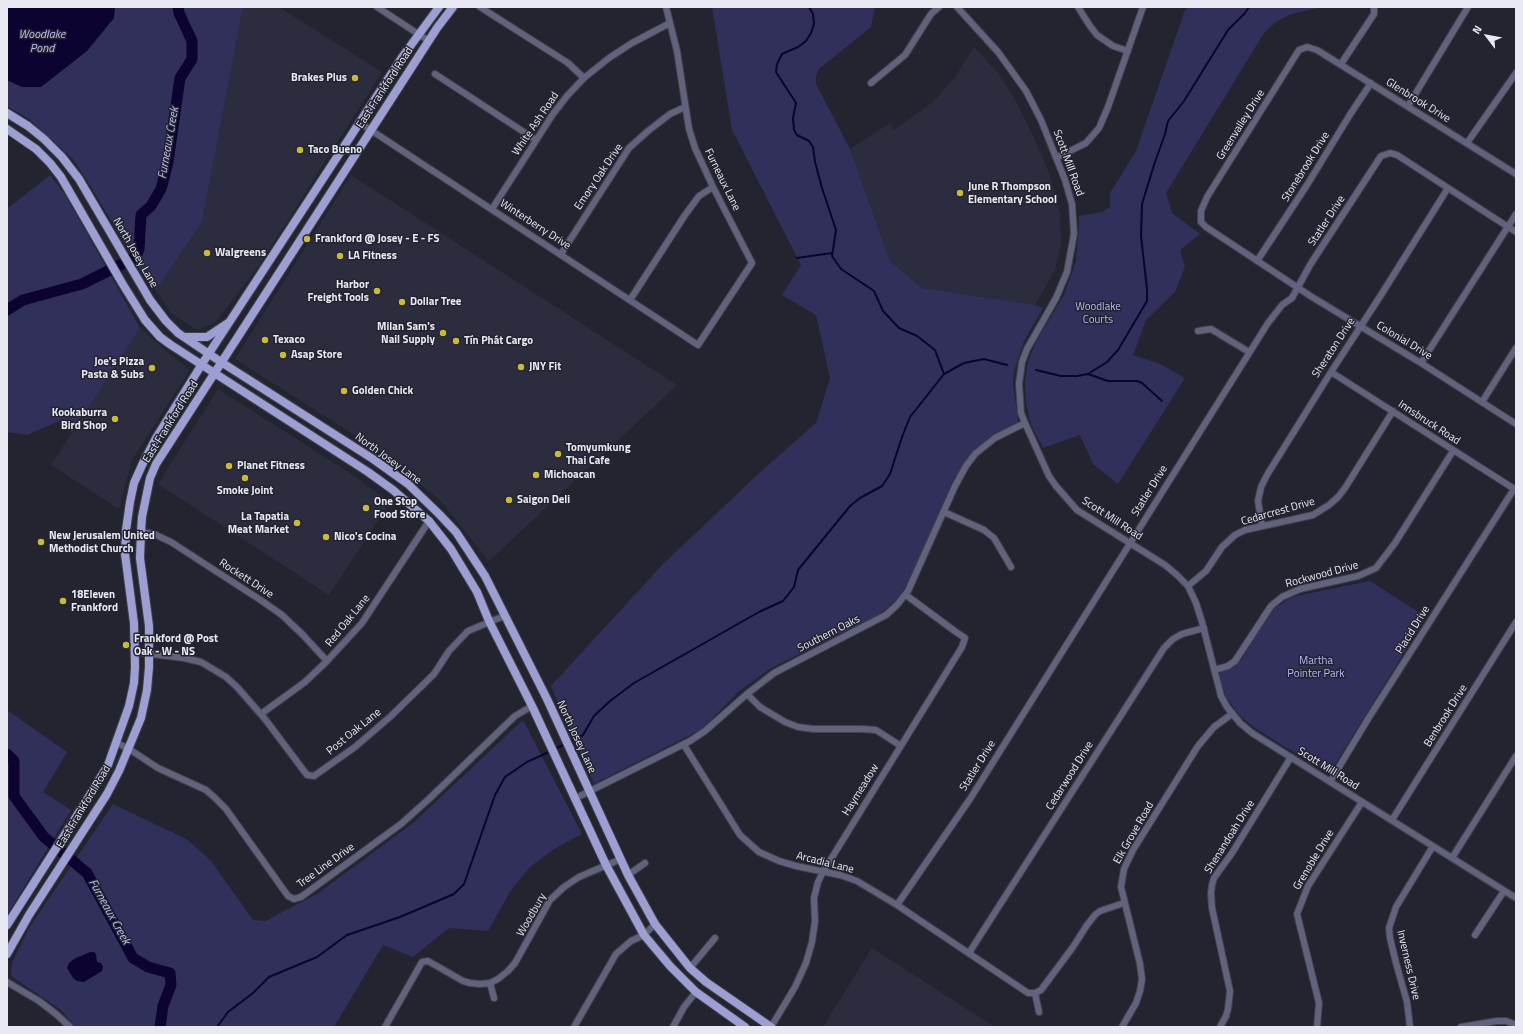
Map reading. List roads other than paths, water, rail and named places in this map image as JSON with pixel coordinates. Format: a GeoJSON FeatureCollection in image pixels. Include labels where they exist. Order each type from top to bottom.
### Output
{"type":"FeatureCollection","features":[{"type":"Feature","properties":{"kind":"main road","name":"East Frankford Road"},"geometry":{"type":"LineString","coordinates":[[7,925],[108,765],[130,706],[134,683],[135,652],[134,623],[125,554],[126,530],[134,483],[140,468],[156,438],[202,364],[419,34],[439,7]]}},
{"type":"Feature","properties":{"kind":"main road","name":"East Frankford Road"},"geometry":{"type":"LineString","coordinates":[[7,954],[29,915],[107,794],[129,749],[141,718],[147,690],[149,626],[140,558],[141,532],[142,517],[152,474],[156,464],[429,41],[454,7]]}},
{"type":"Feature","properties":{"kind":"main road","name":"North Josey Lane"},"geometry":{"type":"LineString","coordinates":[[7,113],[28,126],[44,139],[62,157],[79,179],[134,276],[166,321],[184,337],[210,353],[221,362],[373,459],[408,484],[456,532],[481,570],[547,699],[628,875],[655,924],[690,968],[706,982],[771,1027]]}},
{"type":"Feature","properties":{"kind":"main road","name":"North Josey Lane"},"geometry":{"type":"LineString","coordinates":[[7,129],[36,149],[61,177],[122,283],[145,320],[160,337],[368,472],[393,490],[429,521],[451,549],[477,592],[558,761],[574,799],[606,866],[644,935],[670,966],[696,992],[744,1027]]}},
{"type":"Feature","properties":{"kind":"main road"},"geometry":{"type":"LineString","coordinates":[[36,149],[44,139]]}},
{"type":"Feature","properties":{"kind":"main road"},"geometry":{"type":"LineString","coordinates":[[286,237],[298,245]]}},
{"type":"Feature","properties":{"kind":"main road"},"geometry":{"type":"LineString","coordinates":[[184,337],[207,337],[232,320]]}},
{"type":"Feature","properties":{"kind":"main road"},"geometry":{"type":"LineString","coordinates":[[368,472],[373,459]]}},
{"type":"Feature","properties":{"kind":"main road"},"geometry":{"type":"LineString","coordinates":[[140,468],[152,474]]}},
{"type":"Feature","properties":{"kind":"street"},"geometry":{"type":"LineString","coordinates":[[377,7],[429,41]]}},
{"type":"Feature","properties":{"kind":"street"},"geometry":{"type":"LineString","coordinates":[[480,7],[568,63],[584,78]]}},
{"type":"Feature","properties":{"kind":"street","name":"Furneaux Lane"},"geometry":{"type":"LineString","coordinates":[[666,7],[676,51],[689,130],[695,148],[752,263],[698,345]]}},
{"type":"Feature","properties":{"kind":"street"},"geometry":{"type":"LineString","coordinates":[[871,83],[905,55],[931,14],[939,7]]}},
{"type":"Feature","properties":{"kind":"street","name":"Scott Mill Road"},"geometry":{"type":"LineString","coordinates":[[957,7],[998,52],[1026,91],[1041,120],[1065,180],[1072,204],[1074,232],[1067,272],[1062,286],[1027,349],[1020,373],[1021,413],[1049,476],[1077,510],[1165,565],[1188,586],[1196,603],[1204,628],[1221,696],[1232,714],[1252,733],[1504,891],[1515,895]]}},
{"type":"Feature","properties":{"kind":"street"},"geometry":{"type":"LineString","coordinates":[[1078,7],[1097,35],[1113,46],[1128,50]]}},
{"type":"Feature","properties":{"kind":"street"},"geometry":{"type":"LineString","coordinates":[[1056,158],[1086,143],[1094,135],[1108,107],[1143,7]]}},
{"type":"Feature","properties":{"kind":"street"},"geometry":{"type":"LineString","coordinates":[[1341,64],[1374,14],[1374,7]]}},
{"type":"Feature","properties":{"kind":"street"},"geometry":{"type":"LineString","coordinates":[[1408,106],[1468,7]]}},
{"type":"Feature","properties":{"kind":"street","name":"White Ash Road"},"geometry":{"type":"LineString","coordinates":[[492,209],[553,114],[584,78],[609,58],[632,43],[670,23]]}},
{"type":"Feature","properties":{"kind":"street","name":"Glenbrook Drive"},"geometry":{"type":"LineString","coordinates":[[1309,47],[1341,64],[1516,174]]}},
{"type":"Feature","properties":{"kind":"street","name":"Greenvalley Drive"},"geometry":{"type":"LineString","coordinates":[[1201,222],[1201,211],[1207,197],[1299,50],[1309,47]]}},
{"type":"Feature","properties":{"kind":"street"},"geometry":{"type":"LineString","coordinates":[[1468,143],[1516,73]]}},
{"type":"Feature","properties":{"kind":"street"},"geometry":{"type":"LineString","coordinates":[[435,74],[536,140]]}},
{"type":"Feature","properties":{"kind":"street","name":"Stonebrook Drive"},"geometry":{"type":"LineString","coordinates":[[1257,260],[1307,185],[1350,113],[1371,83]]}},
{"type":"Feature","properties":{"kind":"street","name":"Emory Oak Drive"},"geometry":{"type":"LineString","coordinates":[[560,254],[629,148],[670,114],[685,107]]}},
{"type":"Feature","properties":{"kind":"street","name":"Winterberry Drive"},"geometry":{"type":"LineString","coordinates":[[360,123],[698,345]]}},
{"type":"Feature","properties":{"kind":"street","name":"Statler Drive"},"geometry":{"type":"LineString","coordinates":[[896,905],[970,799],[1268,322],[1282,305],[1292,298],[1310,265],[1376,162],[1382,156],[1390,153],[1397,155],[1448,188]]}},
{"type":"Feature","properties":{"kind":"street"},"geometry":{"type":"LineString","coordinates":[[630,300],[685,215],[699,196],[713,187]]}},
{"type":"Feature","properties":{"kind":"street"},"geometry":{"type":"LineString","coordinates":[[1448,188],[1516,232]]}},
{"type":"Feature","properties":{"kind":"street","name":"Sheraton Drive"},"geometry":{"type":"LineString","coordinates":[[1262,526],[1258,501],[1261,487],[1330,372],[1448,188]]}},
{"type":"Feature","properties":{"kind":"street"},"geometry":{"type":"LineString","coordinates":[[1421,363],[1516,214]]}},
{"type":"Feature","properties":{"kind":"street","name":"Colonial Drive"},"geometry":{"type":"LineString","coordinates":[[1201,222],[1206,228],[1298,287],[1516,424]]}},
{"type":"Feature","properties":{"kind":"street"},"geometry":{"type":"LineString","coordinates":[[1198,331],[1211,329],[1250,352]]}},
{"type":"Feature","properties":{"kind":"street"},"geometry":{"type":"LineString","coordinates":[[1482,402],[1516,348]]}},
{"type":"Feature","properties":{"kind":"street","name":"Innsbruck Road"},"geometry":{"type":"LineString","coordinates":[[1330,372],[1515,490]]}},
{"type":"Feature","properties":{"kind":"street","name":"Cedarcrest Drive"},"geometry":{"type":"LineString","coordinates":[[1188,586],[1206,571],[1227,541],[1245,530],[1312,515],[1322,510],[1338,497],[1393,411]]}},
{"type":"Feature","properties":{"kind":"street","name":"Southern Oaks"},"geometry":{"type":"LineString","coordinates":[[574,799],[684,745],[705,731],[747,694],[774,673],[886,615],[906,595],[961,474],[975,454],[995,438],[1025,423]]}},
{"type":"Feature","properties":{"kind":"street","name":"Rockwood Drive"},"geometry":{"type":"LineString","coordinates":[[1214,670],[1228,666],[1235,661],[1271,606],[1282,597],[1300,589],[1358,576],[1376,568],[1395,544],[1453,450]]}},
{"type":"Feature","properties":{"kind":"street","name":"Placid Drive"},"geometry":{"type":"LineString","coordinates":[[1330,782],[1368,719],[1515,490]]}},
{"type":"Feature","properties":{"kind":"street"},"geometry":{"type":"LineString","coordinates":[[944,512],[984,530],[994,538],[1004,552],[1011,567]]}},
{"type":"Feature","properties":{"kind":"street","name":"Red Oak Lane"},"geometry":{"type":"LineString","coordinates":[[260,714],[305,682],[353,633],[370,613],[429,521]]}},
{"type":"Feature","properties":{"kind":"street","name":"Rockett Drive"},"geometry":{"type":"LineString","coordinates":[[141,532],[154,534],[171,542],[262,601],[282,615],[327,661]]}},
{"type":"Feature","properties":{"kind":"street","name":"Haymeadow"},"geometry":{"type":"LineString","coordinates":[[771,1027],[795,987],[806,963],[812,942],[815,921],[814,898],[818,882],[962,647],[965,638],[906,595]]}},
{"type":"Feature","properties":{"kind":"street","name":"Post Oak Lane"},"geometry":{"type":"LineString","coordinates":[[135,652],[184,658],[200,662],[226,677],[237,687],[260,714],[306,775],[314,776],[355,747],[391,716],[434,674],[450,651],[468,631],[504,616]]}},
{"type":"Feature","properties":{"kind":"street","name":"Benbrook Drive"},"geometry":{"type":"LineString","coordinates":[[1392,820],[1516,622]]}},
{"type":"Feature","properties":{"kind":"street","name":"Cedarwood Drive"},"geometry":{"type":"LineString","coordinates":[[969,953],[1164,648],[1182,634],[1204,628]]}},
{"type":"Feature","properties":{"kind":"street"},"geometry":{"type":"LineString","coordinates":[[747,694],[766,711],[785,722],[798,727],[813,729],[876,730],[901,746]]}},
{"type":"Feature","properties":{"kind":"street","name":"Tree Line Drive"},"geometry":{"type":"LineString","coordinates":[[117,744],[129,749],[158,768],[206,790],[214,797],[226,809],[288,896],[294,899],[301,897],[401,824],[515,716],[532,706]]}},
{"type":"Feature","properties":{"kind":"street","name":"Elk Grove Road"},"geometry":{"type":"LineString","coordinates":[[1122,1027],[1136,1003],[1142,979],[1140,964],[1124,903],[1121,881],[1124,869],[1133,850],[1198,746],[1214,727],[1232,714]]}},
{"type":"Feature","properties":{"kind":"street","name":"Arcadia Lane"},"geometry":{"type":"LineString","coordinates":[[684,745],[728,817],[745,840],[759,852],[796,866],[857,881],[896,905],[1028,993],[1035,993]]}},
{"type":"Feature","properties":{"kind":"street"},"geometry":{"type":"LineString","coordinates":[[1452,858],[1516,756]]}},
{"type":"Feature","properties":{"kind":"street","name":"Shenandoah Drive"},"geometry":{"type":"LineString","coordinates":[[1220,1027],[1228,1009],[1230,991],[1212,908],[1212,885],[1218,872],[1232,853],[1291,757]]}},
{"type":"Feature","properties":{"kind":"street","name":"Grenoble Drive"},"geometry":{"type":"LineString","coordinates":[[1317,1027],[1319,1003],[1297,914],[1308,886],[1362,802]]}},
{"type":"Feature","properties":{"kind":"street","name":"Inverness Drive"},"geometry":{"type":"LineString","coordinates":[[1410,1027],[1407,1002],[1396,963],[1389,928],[1396,907],[1433,846]]}},
{"type":"Feature","properties":{"kind":"street","name":"Woodbury"},"geometry":{"type":"LineString","coordinates":[[490,983],[508,971],[515,963],[550,900],[564,887],[579,877],[621,859]]}},
{"type":"Feature","properties":{"kind":"street"},"geometry":{"type":"LineString","coordinates":[[628,875],[645,863]]}},
{"type":"Feature","properties":{"kind":"street"},"geometry":{"type":"LineString","coordinates":[[1476,935],[1504,891]]}},
{"type":"Feature","properties":{"kind":"street"},"geometry":{"type":"LineString","coordinates":[[1039,1012],[1035,993],[1041,990],[1046,984],[1087,925],[1100,911],[1124,903]]}},
{"type":"Feature","properties":{"kind":"street"},"geometry":{"type":"LineString","coordinates":[[574,1027],[616,954],[631,941],[644,935],[655,924]]}},
{"type":"Feature","properties":{"kind":"street"},"geometry":{"type":"LineString","coordinates":[[690,968],[715,938]]}},
{"type":"Feature","properties":{"kind":"street"},"geometry":{"type":"LineString","coordinates":[[385,1027],[419,967],[425,961],[428,961],[463,980],[480,984],[490,983],[494,998]]}},
{"type":"Feature","properties":{"kind":"street"},"geometry":{"type":"LineString","coordinates":[[7,982],[39,1001],[70,1027]]}},
{"type":"Feature","properties":{"kind":"street"},"geometry":{"type":"LineString","coordinates":[[673,1027],[687,1003],[696,992]]}},
{"type":"Feature","properties":{"kind":"street"},"geometry":{"type":"LineString","coordinates":[[1461,1027],[1497,1021],[1506,1021],[1516,1025]]}},
{"type":"Feature","properties":{"kind":"water","name":"Woodlake Pond"},"geometry":{"type":"Polygon","coordinates":[[[7,7],[115,7],[114,18],[87,51],[41,87],[22,87],[7,80],[7,7]]]}},
{"type":"Feature","properties":{"kind":"water"},"geometry":{"type":"Polygon","coordinates":[[[90,952],[94,952],[96,954],[97,962],[101,963],[103,967],[102,971],[84,982],[77,981],[73,978],[67,968],[69,963],[74,959],[90,952]]]}},
{"type":"Feature","properties":{"kind":"waterway","name":"Furneaux Creek"},"geometry":{"type":"LineString","coordinates":[[7,310],[23,300],[82,284],[136,257],[139,249],[141,215],[151,206],[161,189],[168,162],[180,78],[192,59],[192,41],[179,13],[178,7]]}},
{"type":"Feature","properties":{"kind":"waterway"},"geometry":{"type":"LineString","coordinates":[[569,742],[583,735],[594,716],[610,701],[634,683],[759,612],[783,601],[794,587],[798,570],[850,506],[860,498],[882,486],[890,474],[910,417],[944,374],[935,350],[917,336],[899,328],[883,311],[874,291],[841,269],[832,256],[836,230],[822,188],[815,162],[813,147],[809,141],[797,135],[794,130],[793,118],[796,103],[776,72],[777,64],[782,54],[798,47],[806,41],[811,33],[814,24],[813,14],[809,7]]}},
{"type":"Feature","properties":{"kind":"waterway"},"geometry":{"type":"LineString","coordinates":[[1036,370],[1061,376],[1088,374],[1107,362],[1118,350],[1147,301],[1141,236],[1142,204],[1168,121],[1184,101],[1228,30],[1249,7]]}},
{"type":"Feature","properties":{"kind":"waterway"},"geometry":{"type":"LineString","coordinates":[[797,258],[832,253]]}},
{"type":"Feature","properties":{"kind":"waterway"},"geometry":{"type":"LineString","coordinates":[[944,374],[964,363],[984,359],[1007,365]]}},
{"type":"Feature","properties":{"kind":"waterway"},"geometry":{"type":"LineString","coordinates":[[1088,374],[1108,381],[1137,381],[1142,383],[1162,401]]}},
{"type":"Feature","properties":{"kind":"waterway"},"geometry":{"type":"LineString","coordinates":[[555,749],[565,744]]}},
{"type":"Feature","properties":{"kind":"waterway"},"geometry":{"type":"LineString","coordinates":[[217,1027],[228,1012],[253,993],[269,977],[317,957],[347,935],[400,917],[454,894],[464,884],[495,795],[505,777],[527,762],[551,751]]}},
{"type":"Feature","properties":{"kind":"waterway","name":"Furneaux Creek"},"geometry":{"type":"LineString","coordinates":[[7,754],[14,761],[14,796],[44,837],[87,873],[133,958],[148,967],[170,973],[171,985],[163,1006],[160,1027]]}},
{"type":"Feature","properties":{"kind":"place","name":"Brakes Plus"},"geometry":{"type":"Point","coordinates":[355,78]}},
{"type":"Feature","properties":{"kind":"place","name":"Taco Bueno"},"geometry":{"type":"Point","coordinates":[300,150]}},
{"type":"Feature","properties":{"kind":"place","name":"June R Thompson Elementary School"},"geometry":{"type":"Point","coordinates":[960,193]}},
{"type":"Feature","properties":{"kind":"place","name":"Frankford @ Josey - E - FS"},"geometry":{"type":"Point","coordinates":[307,239]}},
{"type":"Feature","properties":{"kind":"place","name":"Walgreens"},"geometry":{"type":"Point","coordinates":[207,253]}},
{"type":"Feature","properties":{"kind":"place","name":"LA Fitness"},"geometry":{"type":"Point","coordinates":[340,256]}},
{"type":"Feature","properties":{"kind":"place","name":"Harbor Freight Tools"},"geometry":{"type":"Point","coordinates":[377,291]}},
{"type":"Feature","properties":{"kind":"place","name":"Dollar Tree"},"geometry":{"type":"Point","coordinates":[402,302]}},
{"type":"Feature","properties":{"kind":"place","name":"Milan Sam's Nail Supply"},"geometry":{"type":"Point","coordinates":[443,333]}},
{"type":"Feature","properties":{"kind":"place","name":"Texaco"},"geometry":{"type":"Point","coordinates":[265,340]}},
{"type":"Feature","properties":{"kind":"place","name":"Tín Phát Cargo"},"geometry":{"type":"Point","coordinates":[456,341]}},
{"type":"Feature","properties":{"kind":"place","name":"Asap Store"},"geometry":{"type":"Point","coordinates":[283,355]}},
{"type":"Feature","properties":{"kind":"place","name":"JNY Fit"},"geometry":{"type":"Point","coordinates":[521,367]}},
{"type":"Feature","properties":{"kind":"place","name":"Joe's Pizza Pasta & Subs"},"geometry":{"type":"Point","coordinates":[152,368]}},
{"type":"Feature","properties":{"kind":"place","name":"Golden Chick"},"geometry":{"type":"Point","coordinates":[344,391]}},
{"type":"Feature","properties":{"kind":"place","name":"Kookaburra Bird Shop"},"geometry":{"type":"Point","coordinates":[115,419]}},
{"type":"Feature","properties":{"kind":"place","name":"Tomyumkung Thai Cafe"},"geometry":{"type":"Point","coordinates":[558,454]}},
{"type":"Feature","properties":{"kind":"place","name":"Planet Fitness"},"geometry":{"type":"Point","coordinates":[229,466]}},
{"type":"Feature","properties":{"kind":"place","name":"Michoacan"},"geometry":{"type":"Point","coordinates":[536,475]}},
{"type":"Feature","properties":{"kind":"place","name":"Smoke Joint"},"geometry":{"type":"Point","coordinates":[245,478]}},
{"type":"Feature","properties":{"kind":"place","name":"Saigon Deli"},"geometry":{"type":"Point","coordinates":[509,500]}},
{"type":"Feature","properties":{"kind":"place","name":"One Stop Food Store"},"geometry":{"type":"Point","coordinates":[366,508]}},
{"type":"Feature","properties":{"kind":"place","name":"La Tapatia Meat Market"},"geometry":{"type":"Point","coordinates":[297,523]}},
{"type":"Feature","properties":{"kind":"place","name":"Nico's Cocina"},"geometry":{"type":"Point","coordinates":[326,537]}},
{"type":"Feature","properties":{"kind":"place","name":"New Jerusalem United Methodist Church"},"geometry":{"type":"Point","coordinates":[41,542]}},
{"type":"Feature","properties":{"kind":"place","name":"18Eleven Frankford"},"geometry":{"type":"Point","coordinates":[63,601]}},
{"type":"Feature","properties":{"kind":"place","name":"Frankford @ Post Oak - W - NS"},"geometry":{"type":"Point","coordinates":[126,645]}},
{"type":"Feature","properties":{"kind":"park label","name":"Woodlake Courts"},"geometry":{"type":"Point","coordinates":[1098,313]}},
{"type":"Feature","properties":{"kind":"park label","name":"Martha Pointer Park"},"geometry":{"type":"Point","coordinates":[1316,667]}}]}
